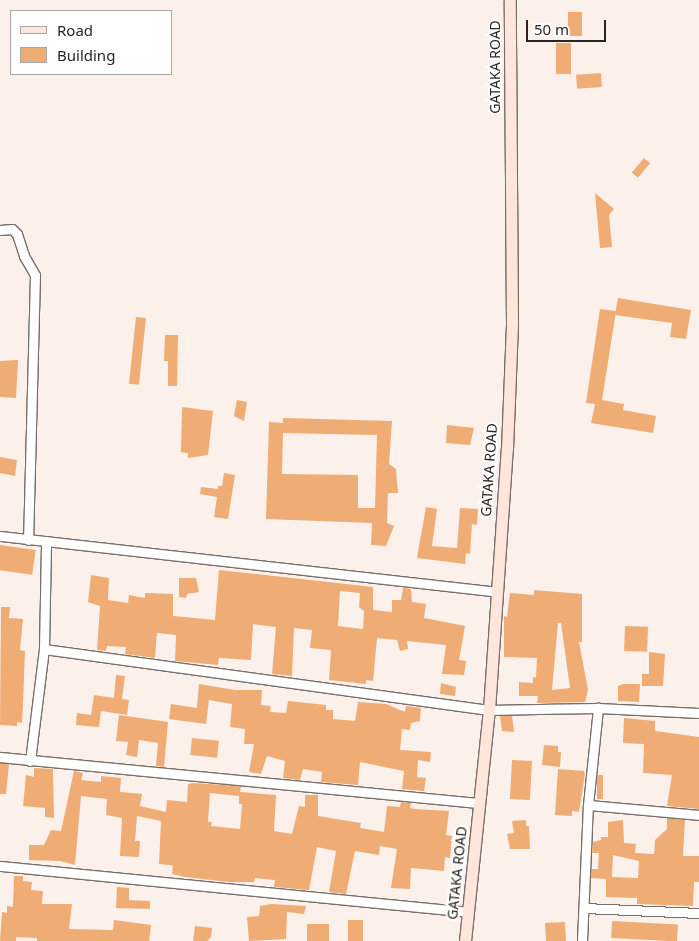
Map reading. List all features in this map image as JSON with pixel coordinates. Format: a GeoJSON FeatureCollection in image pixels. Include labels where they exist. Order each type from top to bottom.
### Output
{"type":"FeatureCollection","features":[{"type":"Feature","properties":{"kind":"street","name":"GATAKA ROAD"},"geometry":{"type":"LineString","coordinates":[[465,941],[489,710],[512,323],[510,0]]}},
{"type":"Feature","properties":{"kind":"street"},"geometry":{"type":"LineString","coordinates":[[0,230],[12,229],[17,234],[24,256],[35,275],[28,540]]}},
{"type":"Feature","properties":{"kind":"street"},"geometry":{"type":"LineString","coordinates":[[0,536],[496,592]]}},
{"type":"Feature","properties":{"kind":"street"},"geometry":{"type":"LineString","coordinates":[[30,761],[44,649],[46,541]]}},
{"type":"Feature","properties":{"kind":"street"},"geometry":{"type":"LineString","coordinates":[[44,649],[489,710],[598,708],[699,713]]}},
{"type":"Feature","properties":{"kind":"street"},"geometry":{"type":"LineString","coordinates":[[582,941],[588,805],[598,708]]}},
{"type":"Feature","properties":{"kind":"street"},"geometry":{"type":"LineString","coordinates":[[0,757],[479,803]]}},
{"type":"Feature","properties":{"kind":"street"},"geometry":{"type":"LineString","coordinates":[[588,805],[699,815]]}},
{"type":"Feature","properties":{"kind":"street"},"geometry":{"type":"LineString","coordinates":[[0,866],[468,912]]}},
{"type":"Feature","properties":{"kind":"street"},"geometry":{"type":"LineString","coordinates":[[584,908],[699,913]]}},
{"type":"Feature","properties":{"kind":"building"},"geometry":{"type":"Polygon","coordinates":[[[568,12],[582,12],[582,36],[568,36],[568,12]]]}},
{"type":"Feature","properties":{"kind":"building"},"geometry":{"type":"Polygon","coordinates":[[[556,43],[571,43],[571,74],[556,74],[556,43]]]}},
{"type":"Feature","properties":{"kind":"building"},"geometry":{"type":"Polygon","coordinates":[[[601,73],[602,87],[577,89],[576,75],[601,73]]]}},
{"type":"Feature","properties":{"kind":"building"},"geometry":{"type":"Polygon","coordinates":[[[644,158],[650,163],[638,178],[632,173],[644,158]]]}},
{"type":"Feature","properties":{"kind":"building"},"geometry":{"type":"Polygon","coordinates":[[[595,193],[614,209],[609,215],[612,247],[600,248],[595,193]]]}},
{"type":"Feature","properties":{"kind":"building"},"geometry":{"type":"Polygon","coordinates":[[[618,298],[691,310],[686,339],[670,337],[672,323],[615,315],[618,298]]]}},
{"type":"Feature","properties":{"kind":"building"},"geometry":{"type":"Polygon","coordinates":[[[600,309],[616,311],[602,400],[624,404],[623,410],[656,416],[653,433],[591,423],[595,404],[586,403],[600,309]]]}},
{"type":"Feature","properties":{"kind":"building"},"geometry":{"type":"Polygon","coordinates":[[[136,317],[146,318],[139,385],[129,384],[136,317]]]}},
{"type":"Feature","properties":{"kind":"building"},"geometry":{"type":"Polygon","coordinates":[[[165,335],[178,335],[177,386],[168,386],[168,361],[164,361],[165,335]]]}},
{"type":"Feature","properties":{"kind":"building"},"geometry":{"type":"Polygon","coordinates":[[[18,360],[16,398],[0,397],[0,361],[18,360]]]}},
{"type":"Feature","properties":{"kind":"building"},"geometry":{"type":"Polygon","coordinates":[[[237,400],[247,402],[244,421],[234,416],[237,400]]]}},
{"type":"Feature","properties":{"kind":"building"},"geometry":{"type":"Polygon","coordinates":[[[182,407],[213,411],[208,455],[188,458],[188,453],[181,452],[182,407]]]}},
{"type":"Feature","properties":{"kind":"building"},"geometry":{"type":"Polygon","coordinates":[[[283,418],[392,421],[389,464],[396,469],[398,493],[388,493],[387,523],[394,526],[386,546],[371,545],[372,523],[266,519],[269,422],[283,423],[283,418]],[[283,433],[282,474],[358,475],[358,508],[375,508],[377,435],[283,433]]]}},
{"type":"Feature","properties":{"kind":"building"},"geometry":{"type":"Polygon","coordinates":[[[447,425],[474,428],[470,445],[446,443],[447,425]]]}},
{"type":"Feature","properties":{"kind":"building"},"geometry":{"type":"Polygon","coordinates":[[[0,457],[17,460],[15,476],[0,473],[0,457]]]}},
{"type":"Feature","properties":{"kind":"building"},"geometry":{"type":"Polygon","coordinates":[[[224,473],[235,475],[228,519],[214,517],[217,497],[200,494],[201,487],[218,489],[218,486],[222,486],[224,473]]]}},
{"type":"Feature","properties":{"kind":"building"},"geometry":{"type":"Polygon","coordinates":[[[426,507],[437,509],[432,546],[457,548],[460,508],[478,509],[477,525],[472,524],[470,554],[466,553],[465,564],[417,558],[426,507]]]}},
{"type":"Feature","properties":{"kind":"building"},"geometry":{"type":"Polygon","coordinates":[[[0,545],[36,550],[32,575],[0,570],[0,545]]]}},
{"type":"Feature","properties":{"kind":"building"},"geometry":{"type":"Polygon","coordinates":[[[219,570],[373,587],[373,610],[392,612],[392,600],[401,600],[403,588],[411,589],[412,602],[426,604],[424,618],[465,626],[459,660],[466,661],[464,675],[442,674],[446,645],[407,641],[408,649],[400,651],[397,640],[377,638],[373,681],[366,680],[366,684],[329,680],[331,650],[310,648],[312,630],[294,628],[292,676],[272,674],[276,627],[253,624],[251,660],[219,658],[218,665],[175,661],[176,635],[157,633],[155,658],[125,654],[126,647],[107,646],[106,651],[97,650],[100,606],[88,602],[91,575],[109,578],[108,600],[128,603],[129,595],[145,598],[145,593],[173,594],[173,616],[215,620],[219,570]],[[340,591],[338,626],[363,629],[364,611],[359,607],[360,593],[340,591]]]}},
{"type":"Feature","properties":{"kind":"building"},"geometry":{"type":"Polygon","coordinates":[[[179,578],[196,578],[199,592],[187,594],[186,598],[179,597],[179,578]]]}},
{"type":"Feature","properties":{"kind":"building"},"geometry":{"type":"Polygon","coordinates":[[[534,590],[582,594],[582,642],[579,642],[588,690],[585,702],[537,703],[538,696],[519,696],[519,682],[533,683],[533,677],[536,678],[537,658],[504,657],[504,616],[507,617],[510,593],[534,595],[534,590]],[[558,623],[552,690],[570,688],[561,623],[558,623]]]}},
{"type":"Feature","properties":{"kind":"building"},"geometry":{"type":"Polygon","coordinates":[[[1,607],[10,607],[9,618],[23,619],[20,650],[25,651],[22,723],[17,722],[17,726],[0,725],[1,607]]]}},
{"type":"Feature","properties":{"kind":"building"},"geometry":{"type":"Polygon","coordinates":[[[625,626],[648,627],[647,652],[624,651],[625,626]]]}},
{"type":"Feature","properties":{"kind":"building"},"geometry":{"type":"Polygon","coordinates":[[[649,652],[665,654],[663,686],[642,686],[642,674],[649,674],[649,652]]]}},
{"type":"Feature","properties":{"kind":"building"},"geometry":{"type":"Polygon","coordinates":[[[116,675],[125,676],[122,699],[129,700],[127,715],[101,711],[99,727],[76,725],[77,713],[91,715],[94,695],[114,698],[116,675]]]}},
{"type":"Feature","properties":{"kind":"building"},"geometry":{"type":"Polygon","coordinates":[[[441,683],[456,687],[455,696],[440,694],[441,683]]]}},
{"type":"Feature","properties":{"kind":"building"},"geometry":{"type":"Polygon","coordinates":[[[199,684],[235,690],[262,690],[261,705],[271,706],[270,712],[286,713],[288,701],[326,705],[326,710],[333,710],[333,719],[355,721],[358,702],[386,704],[405,712],[406,706],[421,708],[420,721],[411,723],[410,730],[402,729],[400,750],[431,752],[430,762],[418,760],[417,777],[426,778],[424,791],[402,789],[404,771],[360,762],[358,785],[321,782],[322,772],[303,769],[300,780],[283,778],[285,761],[267,756],[261,774],[249,772],[254,744],[244,744],[245,729],[230,727],[232,704],[209,700],[206,724],[169,719],[171,704],[197,708],[199,684]]]}},
{"type":"Feature","properties":{"kind":"building"},"geometry":{"type":"Polygon","coordinates":[[[623,684],[640,684],[639,702],[618,701],[618,686],[623,684]]]}},
{"type":"Feature","properties":{"kind":"building"},"geometry":{"type":"Polygon","coordinates":[[[119,715],[168,722],[164,767],[156,766],[158,743],[139,740],[137,757],[126,755],[128,742],[116,741],[119,715]]]}},
{"type":"Feature","properties":{"kind":"building"},"geometry":{"type":"Polygon","coordinates":[[[500,716],[512,716],[514,732],[502,731],[500,716]]]}},
{"type":"Feature","properties":{"kind":"building"},"geometry":{"type":"Polygon","coordinates":[[[624,718],[655,721],[655,731],[699,737],[699,809],[667,806],[672,775],[643,773],[644,744],[623,743],[624,718]]]}},
{"type":"Feature","properties":{"kind":"building"},"geometry":{"type":"Polygon","coordinates":[[[192,738],[219,741],[217,758],[190,755],[192,738]]]}},
{"type":"Feature","properties":{"kind":"building"},"geometry":{"type":"Polygon","coordinates":[[[544,745],[558,746],[558,752],[561,752],[560,767],[542,765],[544,745]]]}},
{"type":"Feature","properties":{"kind":"building"},"geometry":{"type":"Polygon","coordinates":[[[512,760],[532,761],[530,800],[510,799],[512,760]]]}},
{"type":"Feature","properties":{"kind":"building"},"geometry":{"type":"Polygon","coordinates":[[[0,763],[9,764],[6,794],[0,794],[0,763]]]}},
{"type":"Feature","properties":{"kind":"building"},"geometry":{"type":"Polygon","coordinates":[[[34,768],[53,769],[54,818],[45,817],[45,808],[23,806],[26,775],[34,777],[34,768]]]}},
{"type":"Feature","properties":{"kind":"building"},"geometry":{"type":"Polygon","coordinates":[[[558,769],[584,771],[585,774],[579,812],[572,811],[572,816],[555,815],[558,769]]]}},
{"type":"Feature","properties":{"kind":"building"},"geometry":{"type":"Polygon","coordinates":[[[74,771],[83,773],[81,780],[101,782],[101,776],[121,778],[120,792],[142,794],[140,806],[166,812],[167,800],[187,802],[188,784],[193,783],[241,786],[240,792],[276,795],[274,831],[292,834],[299,806],[305,807],[305,795],[318,795],[318,816],[361,823],[360,828],[384,832],[387,806],[400,807],[401,802],[411,803],[410,808],[449,811],[446,835],[452,836],[450,858],[445,857],[444,871],[411,868],[410,889],[391,888],[397,849],[380,846],[379,855],[355,851],[346,894],[329,892],[336,851],[317,847],[309,890],[274,887],[275,880],[255,878],[254,882],[229,882],[172,874],[173,866],[159,864],[161,821],[137,816],[135,841],[140,841],[139,857],[120,856],[122,818],[106,815],[107,799],[81,796],[75,865],[60,861],[29,860],[29,845],[44,845],[51,830],[61,831],[74,771]],[[210,793],[208,822],[212,822],[211,826],[240,829],[242,804],[239,804],[239,796],[210,793]]]}},
{"type":"Feature","properties":{"kind":"building"},"geometry":{"type":"Polygon","coordinates":[[[597,775],[603,775],[603,799],[597,799],[597,775]]]}},
{"type":"Feature","properties":{"kind":"building"},"geometry":{"type":"Polygon","coordinates":[[[667,818],[685,820],[683,856],[699,856],[699,882],[694,882],[693,906],[637,904],[637,898],[606,897],[606,879],[591,878],[591,869],[598,869],[599,853],[592,853],[593,842],[601,840],[601,837],[608,837],[608,822],[623,820],[624,843],[636,844],[635,853],[654,854],[655,840],[667,829],[667,818]],[[613,855],[612,877],[638,878],[639,861],[613,855]]]}},
{"type":"Feature","properties":{"kind":"building"},"geometry":{"type":"Polygon","coordinates":[[[526,820],[526,826],[529,826],[530,849],[510,849],[507,834],[514,833],[512,821],[526,820]]]}},
{"type":"Feature","properties":{"kind":"building"},"geometry":{"type":"Polygon","coordinates":[[[14,876],[23,876],[23,881],[32,882],[31,890],[43,891],[42,904],[72,904],[69,929],[113,930],[114,920],[151,925],[149,941],[37,941],[37,938],[16,937],[16,941],[0,941],[2,912],[7,913],[7,906],[13,907],[14,876]]]}},
{"type":"Feature","properties":{"kind":"building"},"geometry":{"type":"Polygon","coordinates":[[[117,887],[129,888],[129,900],[150,901],[150,909],[116,908],[117,887]]]}},
{"type":"Feature","properties":{"kind":"building"},"geometry":{"type":"Polygon","coordinates":[[[271,904],[306,906],[304,914],[287,912],[286,939],[249,941],[247,917],[259,916],[260,906],[271,904]]]}},
{"type":"Feature","properties":{"kind":"building"},"geometry":{"type":"Polygon","coordinates":[[[348,920],[363,920],[363,941],[348,941],[348,920]]]}},
{"type":"Feature","properties":{"kind":"building"},"geometry":{"type":"Polygon","coordinates":[[[612,921],[678,924],[677,941],[611,938],[612,921]]]}},
{"type":"Feature","properties":{"kind":"building"},"geometry":{"type":"Polygon","coordinates":[[[565,922],[566,941],[546,941],[545,923],[565,922]]]}},
{"type":"Feature","properties":{"kind":"building"},"geometry":{"type":"Polygon","coordinates":[[[307,924],[329,924],[329,941],[307,941],[307,924]]]}},
{"type":"Feature","properties":{"kind":"building"},"geometry":{"type":"Polygon","coordinates":[[[195,926],[212,928],[211,937],[207,941],[193,941],[195,926]]]}}]}
